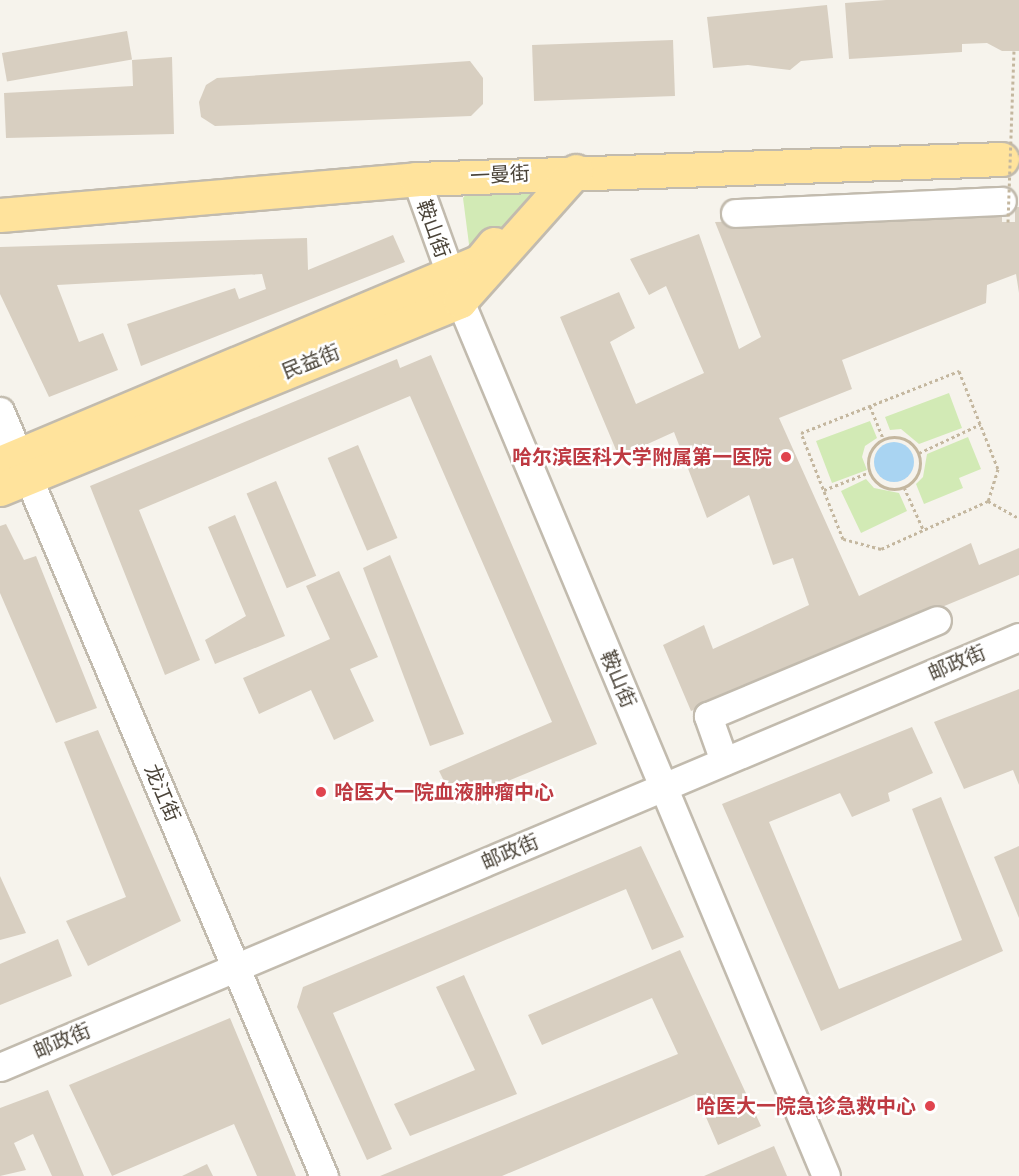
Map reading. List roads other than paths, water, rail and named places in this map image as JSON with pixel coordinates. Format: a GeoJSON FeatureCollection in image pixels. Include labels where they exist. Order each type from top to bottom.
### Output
{"type":"FeatureCollection","features":[{"type":"Feature","properties":{"kind":"main road","name":"一曼街"},"geometry":{"type":"LineString","coordinates":[[0,215],[416,179],[568,171],[1002,159]]}},
{"type":"Feature","properties":{"kind":"main road","name":"民益街"},"geometry":{"type":"LineString","coordinates":[[12,471],[455,287],[568,171]]}},
{"type":"Feature","properties":{"kind":"street","name":"鞍山街"},"geometry":{"type":"LineString","coordinates":[[416,179],[455,287],[826,1176]]}},
{"type":"Feature","properties":{"kind":"street"},"geometry":{"type":"LineString","coordinates":[[735,213],[1005,211]]}},
{"type":"Feature","properties":{"kind":"street","name":"龙江街"},"geometry":{"type":"LineString","coordinates":[[0,411],[12,471],[236,968],[324,1176]]}},
{"type":"Feature","properties":{"kind":"street"},"geometry":{"type":"LineString","coordinates":[[724,762],[708,716],[937,620]]}},
{"type":"Feature","properties":{"kind":"street","name":"邮政街"},"geometry":{"type":"LineString","coordinates":[[0,1067],[1019,637]]}},
{"type":"Feature","properties":{"kind":"water"},"geometry":{"type":"Polygon","coordinates":[[[894,442],[908,448],[914,462],[908,476],[894,482],[880,476],[874,462],[880,448],[894,442]]]}},
{"type":"Feature","properties":{"kind":"place","name":"哈尔滨医科大学附属第一医院"},"geometry":{"type":"Point","coordinates":[786,457]}},
{"type":"Feature","properties":{"kind":"place","name":"哈医大一院血液肿瘤中心"},"geometry":{"type":"Point","coordinates":[321,792]}},
{"type":"Feature","properties":{"kind":"place","name":"哈医大一院急诊急救中心"},"geometry":{"type":"Point","coordinates":[930,1106]}}]}
